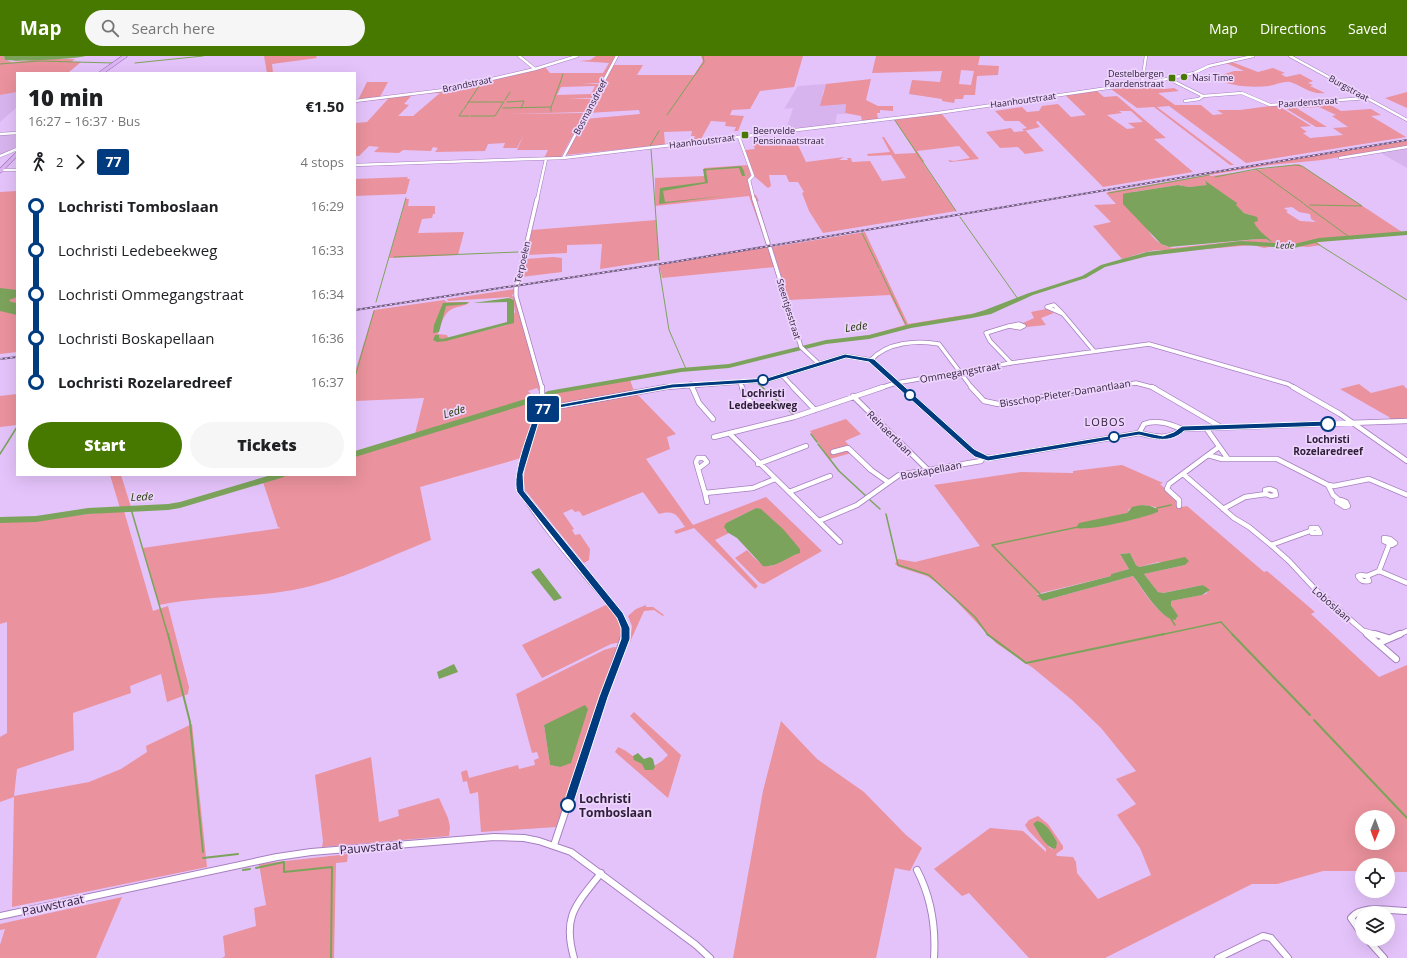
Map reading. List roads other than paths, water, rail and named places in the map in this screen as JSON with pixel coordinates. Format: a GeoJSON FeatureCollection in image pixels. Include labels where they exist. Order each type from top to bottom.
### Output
{"type":"FeatureCollection","features":[{"type":"Feature","properties":{"kind":"main road"},"geometry":{"type":"LineString","coordinates":[[102,72],[125,56]]}},
{"type":"Feature","properties":{"kind":"main road"},"geometry":{"type":"LineString","coordinates":[[0,170],[16,155]]}},
{"type":"Feature","properties":{"kind":"street"},"geometry":{"type":"LineString","coordinates":[[519,56],[535,69]]}},
{"type":"Feature","properties":{"kind":"street","name":"Brandstraat"},"geometry":{"type":"LineString","coordinates":[[356,101],[444,90],[535,69],[577,56]]}},
{"type":"Feature","properties":{"kind":"street","name":"Bosmansdreef"},"geometry":{"type":"LineString","coordinates":[[563,158],[617,56]]}},
{"type":"Feature","properties":{"kind":"street"},"geometry":{"type":"LineString","coordinates":[[1142,83],[1146,56]]}},
{"type":"Feature","properties":{"kind":"street"},"geometry":{"type":"LineString","coordinates":[[1235,56],[1242,58]]}},
{"type":"Feature","properties":{"kind":"street","name":"Haanhoutstraat"},"geometry":{"type":"LineString","coordinates":[[356,165],[563,158],[938,113],[1169,79],[1194,73],[1210,66],[1253,56]]}},
{"type":"Feature","properties":{"kind":"street","name":"Burgstraat"},"geometry":{"type":"LineString","coordinates":[[1290,56],[1407,120]]}},
{"type":"Feature","properties":{"kind":"street","name":"Paardenstraat"},"geometry":{"type":"LineString","coordinates":[[1169,79],[1203,96],[1245,94],[1264,104],[1270,105],[1367,98]]}},
{"type":"Feature","properties":{"kind":"street","name":"Paardenstraat"},"geometry":{"type":"LineString","coordinates":[[1185,101],[1199,99],[1203,96]]}},
{"type":"Feature","properties":{"kind":"street"},"geometry":{"type":"LineString","coordinates":[[0,134],[16,133]]}},
{"type":"Feature","properties":{"kind":"street"},"geometry":{"type":"LineString","coordinates":[[739,137],[753,176],[750,180],[754,204],[768,243]]}},
{"type":"Feature","properties":{"kind":"street"},"geometry":{"type":"LineString","coordinates":[[1340,158],[1407,146]]}},
{"type":"Feature","properties":{"kind":"street"},"geometry":{"type":"LineString","coordinates":[[0,156],[16,148]]}},
{"type":"Feature","properties":{"kind":"street","name":"Terpoelen"},"geometry":{"type":"LineString","coordinates":[[546,159],[516,293],[542,383],[543,396],[520,474],[520,492],[620,616],[624,622],[626,632],[625,639],[554,845]]}},
{"type":"Feature","properties":{"kind":"street"},"geometry":{"type":"LineString","coordinates":[[0,170],[16,170]]}},
{"type":"Feature","properties":{"kind":"street","name":"Steentjesstraat"},"geometry":{"type":"LineString","coordinates":[[770,248],[802,348],[819,364]]}},
{"type":"Feature","properties":{"kind":"street"},"geometry":{"type":"LineString","coordinates":[[1064,314],[1094,351]]}},
{"type":"Feature","properties":{"kind":"street"},"geometry":{"type":"LineString","coordinates":[[1008,326],[986,333],[990,341],[1011,363]]}},
{"type":"Feature","properties":{"kind":"street"},"geometry":{"type":"LineString","coordinates":[[871,360],[878,352],[884,349],[922,341],[939,344],[944,340]]}},
{"type":"Feature","properties":{"kind":"street","name":"Bisschop-Pieter-Damantlaan"},"geometry":{"type":"LineString","coordinates":[[939,344],[982,400],[993,404],[1127,383],[1142,384],[1155,388],[1221,427]]}},
{"type":"Feature","properties":{"kind":"street","name":"Ommegangstraat"},"geometry":{"type":"LineString","coordinates":[[714,438],[815,410],[853,396],[896,383],[1011,363],[1149,344],[1208,359],[1288,384],[1340,414],[1407,461]]}},
{"type":"Feature","properties":{"kind":"street"},"geometry":{"type":"LineString","coordinates":[[539,410],[691,384],[768,380],[845,356],[871,360],[972,451],[983,457]]}},
{"type":"Feature","properties":{"kind":"street"},"geometry":{"type":"LineString","coordinates":[[782,375],[815,410]]}},
{"type":"Feature","properties":{"kind":"street"},"geometry":{"type":"LineString","coordinates":[[740,382],[744,395],[756,407]]}},
{"type":"Feature","properties":{"kind":"street"},"geometry":{"type":"LineString","coordinates":[[691,384],[698,403],[713,419]]}},
{"type":"Feature","properties":{"kind":"street","name":"Reinaertlaan"},"geometry":{"type":"LineString","coordinates":[[853,396],[928,470]]}},
{"type":"Feature","properties":{"kind":"street","name":"Boskapellaan"},"geometry":{"type":"LineString","coordinates":[[1139,433],[1144,424],[1153,421],[1182,429],[1407,420]]}},
{"type":"Feature","properties":{"kind":"street"},"geometry":{"type":"LineString","coordinates":[[1206,428],[1228,459]]}},
{"type":"Feature","properties":{"kind":"street","name":"Boskapellaan"},"geometry":{"type":"LineString","coordinates":[[819,521],[858,505],[899,475],[981,461],[983,457],[992,458],[1139,433],[1152,437],[1166,438],[1176,434],[1182,429]]}},
{"type":"Feature","properties":{"kind":"street"},"geometry":{"type":"LineString","coordinates":[[730,434],[758,464],[840,542]]}},
{"type":"Feature","properties":{"kind":"street"},"geometry":{"type":"LineString","coordinates":[[758,464],[806,446]]}},
{"type":"Feature","properties":{"kind":"street"},"geometry":{"type":"LineString","coordinates":[[1179,506],[1179,500],[1167,489],[1169,484],[1219,447]]}},
{"type":"Feature","properties":{"kind":"street","name":"Boskapellaan"},"geometry":{"type":"LineString","coordinates":[[833,452],[848,448],[871,470],[888,482]]}},
{"type":"Feature","properties":{"kind":"street"},"geometry":{"type":"LineString","coordinates":[[1208,455],[1228,459],[1277,459],[1328,485],[1334,486],[1369,479],[1407,495]]}},
{"type":"Feature","properties":{"kind":"street"},"geometry":{"type":"LineString","coordinates":[[698,469],[707,502]]}},
{"type":"Feature","properties":{"kind":"street","name":"Loboslaan"},"geometry":{"type":"LineString","coordinates":[[1183,474],[1223,509],[1271,545],[1289,561],[1315,589],[1396,659]]}},
{"type":"Feature","properties":{"kind":"street"},"geometry":{"type":"LineString","coordinates":[[789,492],[830,476]]}},
{"type":"Feature","properties":{"kind":"street"},"geometry":{"type":"LineString","coordinates":[[705,493],[753,488],[775,479]]}},
{"type":"Feature","properties":{"kind":"street"},"geometry":{"type":"LineString","coordinates":[[1328,485],[1333,495],[1339,500]]}},
{"type":"Feature","properties":{"kind":"street"},"geometry":{"type":"LineString","coordinates":[[1223,509],[1245,497],[1266,494]]}},
{"type":"Feature","properties":{"kind":"street"},"geometry":{"type":"LineString","coordinates":[[1271,545],[1310,531]]}},
{"type":"Feature","properties":{"kind":"street"},"geometry":{"type":"LineString","coordinates":[[1379,571],[1389,545]]}},
{"type":"Feature","properties":{"kind":"street"},"geometry":{"type":"LineString","coordinates":[[1367,576],[1379,571],[1407,583]]}},
{"type":"Feature","properties":{"kind":"street"},"geometry":{"type":"LineString","coordinates":[[1362,630],[1388,638]]}},
{"type":"Feature","properties":{"kind":"street"},"geometry":{"type":"LineString","coordinates":[[1379,643],[1407,631]]}},
{"type":"Feature","properties":{"kind":"street","name":"Pauwstraat"},"geometry":{"type":"LineString","coordinates":[[0,916],[277,857],[310,852],[494,837],[524,838],[554,845],[571,852],[696,945],[710,958]]}},
{"type":"Feature","properties":{"kind":"street"},"geometry":{"type":"LineString","coordinates":[[917,870],[924,882],[934,933],[934,958]]}},
{"type":"Feature","properties":{"kind":"street"},"geometry":{"type":"LineString","coordinates":[[574,958],[567,933],[573,908],[601,873]]}},
{"type":"Feature","properties":{"kind":"street"},"geometry":{"type":"LineString","coordinates":[[1395,911],[1407,911]]}},
{"type":"Feature","properties":{"kind":"street"},"geometry":{"type":"LineString","coordinates":[[1355,913],[1351,918],[1355,924]]}},
{"type":"Feature","properties":{"kind":"street"},"geometry":{"type":"LineString","coordinates":[[1218,958],[1263,936],[1272,938],[1288,958]]}},
{"type":"Feature","properties":{"kind":"street"},"geometry":{"type":"LineString","coordinates":[[1373,946],[1384,958]]}},
{"type":"Feature","properties":{"kind":"waterway"},"geometry":{"type":"LineString","coordinates":[[135,63],[203,56]]}},
{"type":"Feature","properties":{"kind":"waterway"},"geometry":{"type":"LineString","coordinates":[[667,115],[704,62],[703,56]]}},
{"type":"Feature","properties":{"kind":"waterway"},"geometry":{"type":"LineString","coordinates":[[0,64],[39,61],[113,63]]}},
{"type":"Feature","properties":{"kind":"waterway"},"geometry":{"type":"LineString","coordinates":[[554,99],[563,74]]}},
{"type":"Feature","properties":{"kind":"waterway"},"geometry":{"type":"LineString","coordinates":[[469,102],[481,83]]}},
{"type":"Feature","properties":{"kind":"waterway"},"geometry":{"type":"LineString","coordinates":[[505,100],[510,92]]}},
{"type":"Feature","properties":{"kind":"waterway"},"geometry":{"type":"LineString","coordinates":[[551,107],[554,100]]}},
{"type":"Feature","properties":{"kind":"waterway"},"geometry":{"type":"LineString","coordinates":[[507,102],[524,101],[521,108]]}},
{"type":"Feature","properties":{"kind":"waterway"},"geometry":{"type":"LineString","coordinates":[[464,109],[469,102]]}},
{"type":"Feature","properties":{"kind":"waterway"},"geometry":{"type":"LineString","coordinates":[[469,102],[490,102]]}},
{"type":"Feature","properties":{"kind":"waterway"},"geometry":{"type":"LineString","coordinates":[[491,102],[504,102]]}},
{"type":"Feature","properties":{"kind":"waterway"},"geometry":{"type":"LineString","coordinates":[[471,116],[495,116],[503,103]]}},
{"type":"Feature","properties":{"kind":"waterway"},"geometry":{"type":"LineString","coordinates":[[521,108],[551,107]]}},
{"type":"Feature","properties":{"kind":"waterway"},"geometry":{"type":"LineString","coordinates":[[503,108],[521,108]]}},
{"type":"Feature","properties":{"kind":"waterway"},"geometry":{"type":"LineString","coordinates":[[459,116],[463,110]]}},
{"type":"Feature","properties":{"kind":"waterway"},"geometry":{"type":"LineString","coordinates":[[460,116],[469,116]]}},
{"type":"Feature","properties":{"kind":"waterway"},"geometry":{"type":"LineString","coordinates":[[894,119],[956,211]]}},
{"type":"Feature","properties":{"kind":"waterway"},"geometry":{"type":"LineString","coordinates":[[650,146],[659,131]]}},
{"type":"Feature","properties":{"kind":"waterway"},"geometry":{"type":"LineString","coordinates":[[651,149],[659,260]]}},
{"type":"Feature","properties":{"kind":"waterway"},"geometry":{"type":"LineString","coordinates":[[1256,169],[1295,165],[1302,166],[1362,206],[1310,205]]}},
{"type":"Feature","properties":{"kind":"waterway"},"geometry":{"type":"LineString","coordinates":[[1215,177],[1256,169]]}},
{"type":"Feature","properties":{"kind":"waterway"},"geometry":{"type":"LineString","coordinates":[[1256,169],[1303,203]]}},
{"type":"Feature","properties":{"kind":"waterway"},"geometry":{"type":"LineString","coordinates":[[1109,193],[1209,175]]}},
{"type":"Feature","properties":{"kind":"waterway"},"geometry":{"type":"LineString","coordinates":[[376,302],[406,198]]}},
{"type":"Feature","properties":{"kind":"waterway"},"geometry":{"type":"LineString","coordinates":[[1304,204],[1352,239]]}},
{"type":"Feature","properties":{"kind":"waterway"},"geometry":{"type":"LineString","coordinates":[[960,217],[1018,299]]}},
{"type":"Feature","properties":{"kind":"waterway"},"geometry":{"type":"LineString","coordinates":[[862,233],[879,268]]}},
{"type":"Feature","properties":{"kind":"waterway","name":"Lede"},"geometry":{"type":"LineString","coordinates":[[1162,252],[1241,243],[1294,246],[1319,240],[1407,233]]}},
{"type":"Feature","properties":{"kind":"waterway"},"geometry":{"type":"LineString","coordinates":[[1313,241],[1407,300]]}},
{"type":"Feature","properties":{"kind":"waterway"},"geometry":{"type":"LineString","coordinates":[[394,257],[518,252]]}},
{"type":"Feature","properties":{"kind":"waterway","name":"Lede"},"geometry":{"type":"LineString","coordinates":[[548,393],[681,370],[729,366],[826,342],[869,337],[911,326],[972,316],[988,312],[1031,294],[1084,277],[1103,266],[1159,252]]}},
{"type":"Feature","properties":{"kind":"waterway"},"geometry":{"type":"LineString","coordinates":[[659,267],[669,330],[686,369]]}},
{"type":"Feature","properties":{"kind":"waterway"},"geometry":{"type":"LineString","coordinates":[[880,270],[907,327]]}},
{"type":"Feature","properties":{"kind":"waterway"},"geometry":{"type":"LineString","coordinates":[[356,374],[374,311]]}},
{"type":"Feature","properties":{"kind":"waterway"},"geometry":{"type":"LineString","coordinates":[[758,384],[763,388]]}},
{"type":"Feature","properties":{"kind":"waterway"},"geometry":{"type":"LineString","coordinates":[[762,387],[793,414]]}},
{"type":"Feature","properties":{"kind":"waterway","name":"Lede"},"geometry":{"type":"LineString","coordinates":[[356,454],[538,398]]}},
{"type":"Feature","properties":{"kind":"waterway"},"geometry":{"type":"LineString","coordinates":[[0,454],[16,429]]}},
{"type":"Feature","properties":{"kind":"waterway"},"geometry":{"type":"LineString","coordinates":[[811,434],[817,442]]}},
{"type":"Feature","properties":{"kind":"waterway"},"geometry":{"type":"LineString","coordinates":[[818,444],[839,471],[866,496]]}},
{"type":"Feature","properties":{"kind":"waterway","name":"Lede"},"geometry":{"type":"LineString","coordinates":[[0,520],[36,519],[88,511],[168,507],[180,505],[278,476]]}},
{"type":"Feature","properties":{"kind":"waterway"},"geometry":{"type":"LineString","coordinates":[[870,500],[880,509]]}},
{"type":"Feature","properties":{"kind":"waterway"},"geometry":{"type":"LineString","coordinates":[[1157,508],[1171,505]]}},
{"type":"Feature","properties":{"kind":"waterway"},"geometry":{"type":"LineString","coordinates":[[131,509],[168,635]]}},
{"type":"Feature","properties":{"kind":"waterway"},"geometry":{"type":"LineString","coordinates":[[886,514],[898,565],[929,575],[975,617],[988,634]]}},
{"type":"Feature","properties":{"kind":"waterway"},"geometry":{"type":"LineString","coordinates":[[1041,595],[992,545],[1078,527]]}},
{"type":"Feature","properties":{"kind":"waterway"},"geometry":{"type":"LineString","coordinates":[[1171,619],[1175,625]]}},
{"type":"Feature","properties":{"kind":"waterway"},"geometry":{"type":"LineString","coordinates":[[1160,635],[1221,622],[1233,635]]}},
{"type":"Feature","properties":{"kind":"waterway"},"geometry":{"type":"LineString","coordinates":[[168,634],[190,722],[203,852]]}},
{"type":"Feature","properties":{"kind":"waterway"},"geometry":{"type":"LineString","coordinates":[[988,634],[1026,663],[1164,634]]}},
{"type":"Feature","properties":{"kind":"waterway"},"geometry":{"type":"LineString","coordinates":[[1232,634],[1310,715]]}},
{"type":"Feature","properties":{"kind":"waterway"},"geometry":{"type":"LineString","coordinates":[[1314,720],[1407,818]]}},
{"type":"Feature","properties":{"kind":"waterway"},"geometry":{"type":"LineString","coordinates":[[203,858],[238,854]]}},
{"type":"Feature","properties":{"kind":"waterway"},"geometry":{"type":"LineString","coordinates":[[256,868],[284,862],[284,872],[332,867],[331,958]]}},
{"type":"Feature","properties":{"kind":"waterway"},"geometry":{"type":"LineString","coordinates":[[243,870],[250,869]]}},
{"type":"Feature","properties":{"kind":"railway"},"geometry":{"type":"LineString","coordinates":[[356,310],[673,262],[1407,140]]}},
{"type":"Feature","properties":{"kind":"railway"},"geometry":{"type":"LineString","coordinates":[[0,359],[16,357]]}},
{"type":"Feature","properties":{"kind":"place","name":"Nasi Time"},"geometry":{"type":"Point","coordinates":[1184,77]}},
{"type":"Feature","properties":{"kind":"place","name":"Destelbergen Paardenstraat"},"geometry":{"type":"Point","coordinates":[1172,78]}},
{"type":"Feature","properties":{"kind":"place","name":"Beervelde Pensionaatstraat"},"geometry":{"type":"Point","coordinates":[745,135]}},
{"type":"Feature","properties":{"kind":"place","name":"Lochristi Ledebeekweg"},"geometry":{"type":"Point","coordinates":[763,380]}},
{"type":"Feature","properties":{"kind":"place","name":"Lochristi Rozelaredreef"},"geometry":{"type":"Point","coordinates":[1328,424]}},
{"type":"Feature","properties":{"kind":"place","name":"Lochristi Tomboslaan"},"geometry":{"type":"Point","coordinates":[568,805]}},
{"type":"Feature","properties":{"kind":"district","name":"LOBOS"},"geometry":{"type":"Point","coordinates":[1105,421]}}]}
